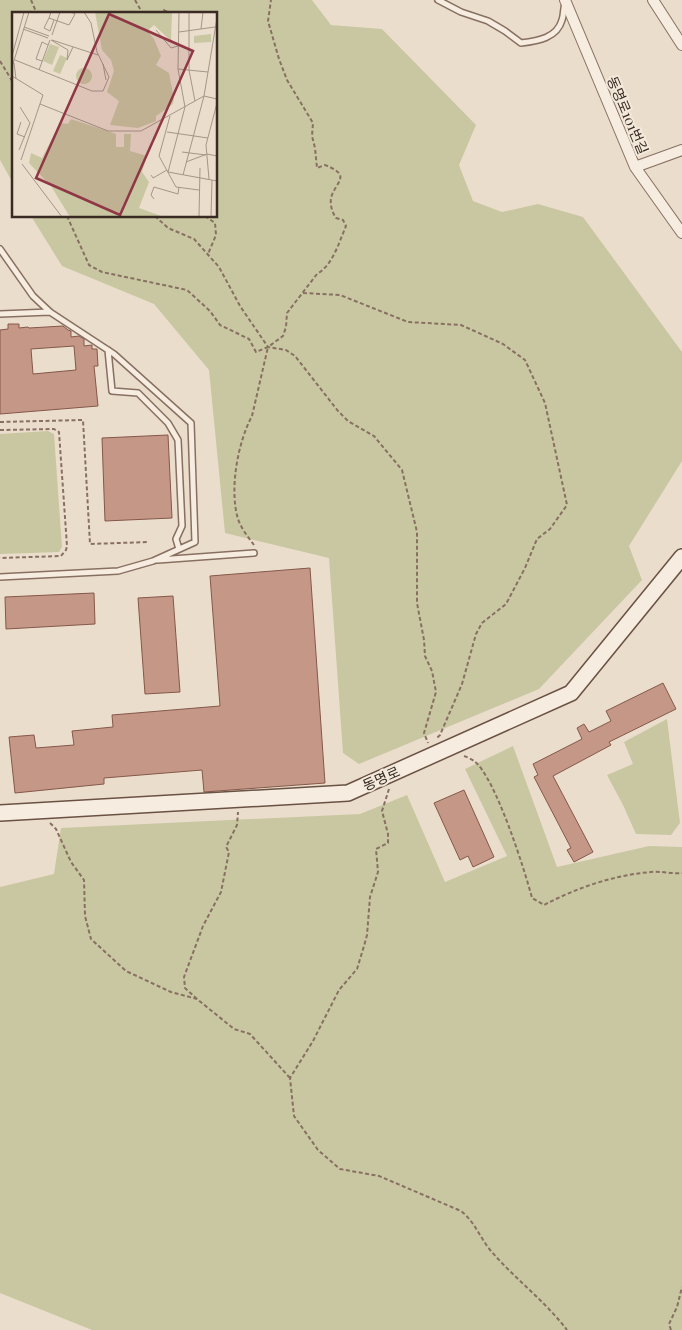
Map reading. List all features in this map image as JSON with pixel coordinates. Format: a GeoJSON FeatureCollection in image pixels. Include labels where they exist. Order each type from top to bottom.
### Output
{"type":"FeatureCollection","features":[{"type":"Feature","properties":{"kind":"street"},"geometry":{"type":"LineString","coordinates":[[653,0],[682,44]]}},
{"type":"Feature","properties":{"kind":"street","name":"동명로101번길"},"geometry":{"type":"LineString","coordinates":[[565,1],[635,167],[682,233]]}},
{"type":"Feature","properties":{"kind":"street"},"geometry":{"type":"LineString","coordinates":[[635,167],[682,150]]}},
{"type":"Feature","properties":{"kind":"street","name":"동명로"},"geometry":{"type":"LineString","coordinates":[[0,813],[348,793],[571,693],[682,557]]}},
{"type":"Feature","properties":{"kind":"lane"},"geometry":{"type":"LineString","coordinates":[[438,0],[461,12],[488,21],[522,43],[539,41],[556,32],[562,21],[565,1]]}},
{"type":"Feature","properties":{"kind":"lane"},"geometry":{"type":"LineString","coordinates":[[0,249],[33,296],[50,312],[108,350],[191,423],[195,542],[152,561],[118,571],[0,577]]}},
{"type":"Feature","properties":{"kind":"lane"},"geometry":{"type":"LineString","coordinates":[[0,314],[50,312]]}},
{"type":"Feature","properties":{"kind":"lane"},"geometry":{"type":"LineString","coordinates":[[108,350],[112,391],[138,393],[168,423],[178,440],[182,526],[176,539],[179,549]]}},
{"type":"Feature","properties":{"kind":"lane"},"geometry":{"type":"LineString","coordinates":[[152,561],[254,553]]}},
{"type":"Feature","properties":{"kind":"path"},"geometry":{"type":"LineString","coordinates":[[31,0],[36,12]]}},
{"type":"Feature","properties":{"kind":"path"},"geometry":{"type":"LineString","coordinates":[[134,0],[142,12]]}},
{"type":"Feature","properties":{"kind":"path"},"geometry":{"type":"LineString","coordinates":[[68,218],[89,265],[102,272],[187,290],[210,311],[220,325],[249,339],[256,352],[268,347],[283,336],[287,313],[317,274],[324,270],[336,250],[346,226],[343,220],[336,218],[332,210],[331,198],[340,180],[340,175],[334,168],[325,165],[316,168],[312,136],[313,123],[286,80],[279,59],[268,21],[271,0]]}},
{"type":"Feature","properties":{"kind":"path"},"geometry":{"type":"LineString","coordinates":[[0,61],[12,81]]}},
{"type":"Feature","properties":{"kind":"path"},"geometry":{"type":"LineString","coordinates":[[208,218],[215,224],[216,235],[208,254]]}},
{"type":"Feature","properties":{"kind":"path"},"geometry":{"type":"LineString","coordinates":[[303,293],[340,295],[408,322],[461,325],[503,344],[525,360],[545,403],[567,505],[550,529],[537,539],[525,568],[506,604],[482,623],[476,634],[462,684],[440,735],[429,745]]}},
{"type":"Feature","properties":{"kind":"path"},"geometry":{"type":"LineString","coordinates":[[254,553],[256,549],[238,519],[235,496],[235,468],[248,423],[252,416],[268,347]]}},
{"type":"Feature","properties":{"kind":"path"},"geometry":{"type":"LineString","coordinates":[[0,422],[83,420],[90,544],[148,542]]}},
{"type":"Feature","properties":{"kind":"path"},"geometry":{"type":"LineString","coordinates":[[0,430],[54,429],[59,432],[67,546],[61,556],[0,558]]}},
{"type":"Feature","properties":{"kind":"path"},"geometry":{"type":"LineString","coordinates":[[448,748],[475,761],[490,781],[522,864],[532,898],[538,902],[544,905],[569,892],[600,882],[633,875],[653,872],[682,874]]}},
{"type":"Feature","properties":{"kind":"path"},"geometry":{"type":"LineString","coordinates":[[239,800],[237,825],[226,847],[229,852],[221,892],[203,926],[184,978],[185,988],[234,1029],[250,1034],[290,1078]]}},
{"type":"Feature","properties":{"kind":"path"},"geometry":{"type":"LineString","coordinates":[[37,812],[56,829],[71,862],[84,880],[85,916],[91,939],[126,971],[171,992],[197,999]]}},
{"type":"Feature","properties":{"kind":"path"},"geometry":{"type":"LineString","coordinates":[[671,1330],[670,1324],[682,1287]]}},
{"type":"Feature","properties":{"kind":"shaded area"},"geometry":{"type":"Polygon","coordinates":[[[0,0],[312,0],[331,25],[382,29],[476,125],[459,165],[473,201],[502,212],[538,204],[583,217],[682,352],[682,461],[629,546],[642,580],[539,689],[359,764],[343,753],[329,558],[225,533],[209,370],[154,304],[62,266],[32,218],[218,218],[218,12],[12,12],[12,181],[0,160],[0,0]]]}},
{"type":"Feature","properties":{"kind":"shaded area"},"geometry":{"type":"Polygon","coordinates":[[[48,431],[54,434],[62,547],[59,552],[0,554],[0,434],[48,431]]]}},
{"type":"Feature","properties":{"kind":"shaded area"},"geometry":{"type":"Polygon","coordinates":[[[667,719],[680,823],[671,835],[636,834],[607,775],[633,764],[624,742],[667,719]]]}},
{"type":"Feature","properties":{"kind":"shaded area"},"geometry":{"type":"Polygon","coordinates":[[[513,746],[557,867],[649,846],[682,847],[682,1330],[92,1330],[0,1293],[0,887],[54,874],[61,828],[360,814],[407,795],[445,882],[507,856],[465,769],[513,746]]]}},
{"type":"Feature","properties":{"kind":"building"},"geometry":{"type":"Polygon","coordinates":[[[8,324],[19,324],[19,328],[63,326],[71,331],[71,337],[79,336],[84,339],[84,346],[92,345],[92,349],[97,349],[98,366],[94,366],[98,406],[0,414],[0,330],[8,329],[8,324]],[[74,346],[31,349],[33,374],[76,370],[74,346]]]}},
{"type":"Feature","properties":{"kind":"building"},"geometry":{"type":"Polygon","coordinates":[[[168,435],[172,518],[105,521],[102,438],[168,435]]]}},
{"type":"Feature","properties":{"kind":"building"},"geometry":{"type":"Polygon","coordinates":[[[310,568],[325,783],[204,792],[202,770],[104,778],[104,784],[15,793],[9,737],[34,735],[36,748],[74,745],[72,731],[113,727],[112,715],[220,706],[210,576],[310,568]]]}},
{"type":"Feature","properties":{"kind":"building"},"geometry":{"type":"Polygon","coordinates":[[[94,593],[95,624],[6,629],[5,597],[94,593]]]}},
{"type":"Feature","properties":{"kind":"building"},"geometry":{"type":"Polygon","coordinates":[[[173,596],[180,692],[145,694],[138,598],[173,596]]]}},
{"type":"Feature","properties":{"kind":"building"},"geometry":{"type":"Polygon","coordinates":[[[663,683],[676,709],[609,742],[611,745],[553,776],[593,852],[574,862],[567,850],[571,848],[534,777],[538,775],[533,764],[582,739],[577,728],[584,724],[589,732],[611,721],[606,711],[663,683]]]}},
{"type":"Feature","properties":{"kind":"building"},"geometry":{"type":"Polygon","coordinates":[[[464,790],[494,857],[473,867],[468,856],[460,860],[434,803],[464,790]]]}}]}
